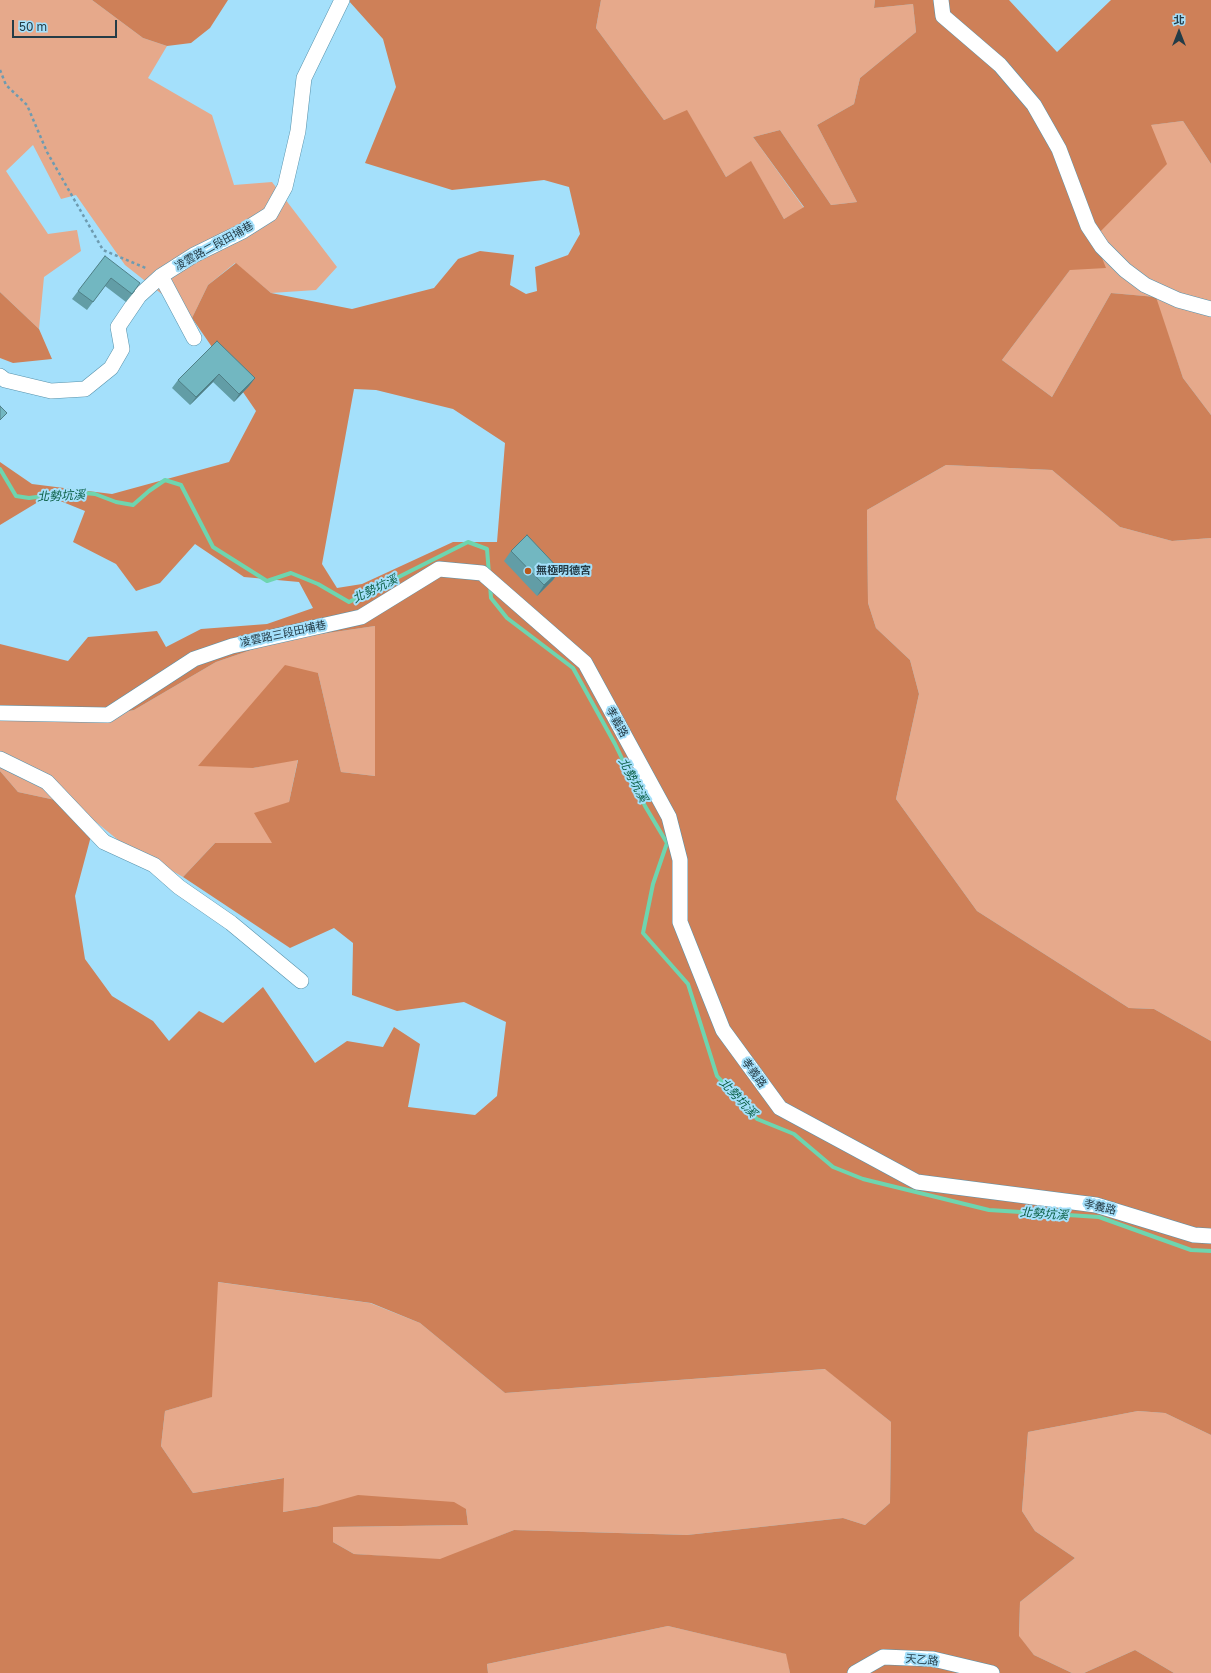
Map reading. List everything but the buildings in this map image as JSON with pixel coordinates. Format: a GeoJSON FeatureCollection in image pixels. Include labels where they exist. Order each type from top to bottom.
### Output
{"type":"FeatureCollection","features":[{"type":"Feature","properties":{"kind":"street","name":"凌雲路二段田埔巷"},"geometry":{"type":"LineString","coordinates":[[0,376],[5,380],[51,391],[85,389],[111,368],[122,349],[118,327],[139,296],[161,276],[194,254],[243,231],[270,214],[286,187],[298,130],[304,78],[342,0]]}},
{"type":"Feature","properties":{"kind":"street"},"geometry":{"type":"LineString","coordinates":[[941,0],[944,16],[1000,65],[1034,105],[1059,149],[1088,226],[1102,247],[1125,270],[1145,285],[1178,300],[1211,309]]}},
{"type":"Feature","properties":{"kind":"street"},"geometry":{"type":"LineString","coordinates":[[161,276],[194,338]]}},
{"type":"Feature","properties":{"kind":"street","name":"凌雲路三段田埔巷"},"geometry":{"type":"LineString","coordinates":[[0,713],[108,715],[194,659],[232,646],[361,617],[439,569],[482,573],[548,631]]}},
{"type":"Feature","properties":{"kind":"street","name":"孝義路"},"geometry":{"type":"LineString","coordinates":[[548,631],[585,663],[669,817],[680,860],[680,922],[723,1030],[780,1108],[917,1182],[1096,1205],[1194,1235],[1211,1236]]}},
{"type":"Feature","properties":{"kind":"street"},"geometry":{"type":"LineString","coordinates":[[0,760],[47,782],[104,842],[154,865],[179,887],[231,923],[301,981]]}},
{"type":"Feature","properties":{"kind":"street","name":"天乙路"},"geometry":{"type":"LineString","coordinates":[[855,1673],[883,1657],[933,1659],[992,1673]]}},
{"type":"Feature","properties":{"kind":"path"},"geometry":{"type":"LineString","coordinates":[[0,70],[6,85],[27,105],[47,152],[103,250],[124,258],[161,276]]}},
{"type":"Feature","properties":{"kind":"shaded area"},"geometry":{"type":"Polygon","coordinates":[[[0,0],[92,0],[143,38],[167,46],[148,78],[212,115],[234,185],[272,182],[337,267],[316,290],[271,293],[235,263],[208,285],[192,318],[125,265],[76,195],[61,199],[33,145],[6,171],[48,234],[77,230],[81,251],[44,277],[39,329],[0,292],[0,0]]]}},
{"type":"Feature","properties":{"kind":"shaded area"},"geometry":{"type":"Polygon","coordinates":[[[92,0],[228,0],[210,28],[191,43],[167,46],[143,38],[92,0]]]}},
{"type":"Feature","properties":{"kind":"shaded area"},"geometry":{"type":"Polygon","coordinates":[[[348,0],[601,0],[596,28],[664,120],[687,110],[726,177],[751,161],[784,219],[804,207],[753,137],[780,130],[831,205],[857,202],[817,125],[854,104],[860,78],[916,32],[913,4],[874,8],[875,0],[1009,0],[1057,52],[1111,0],[1211,0],[1211,164],[1183,121],[1151,125],[1167,164],[1094,238],[1106,268],[1070,270],[1002,360],[1052,397],[1111,293],[1156,297],[1183,378],[1211,415],[1211,538],[1172,541],[1120,527],[1052,470],[946,465],[867,510],[868,603],[876,628],[910,660],[919,694],[896,799],[977,911],[1129,1008],[1154,1009],[1211,1041],[1211,1435],[1165,1413],[1138,1411],[1028,1432],[1022,1511],[1035,1531],[1075,1558],[1020,1602],[1019,1636],[1034,1655],[1072,1673],[790,1673],[786,1654],[668,1626],[487,1664],[488,1673],[0,1673],[0,771],[18,792],[74,804],[95,821],[75,896],[85,959],[112,996],[153,1021],[169,1041],[199,1011],[223,1023],[263,987],[315,1063],[347,1041],[383,1047],[394,1027],[420,1044],[408,1107],[475,1115],[497,1096],[506,1022],[464,1002],[397,1011],[352,995],[353,943],[334,928],[290,948],[183,877],[215,843],[272,843],[254,813],[289,802],[298,760],[253,768],[198,766],[285,665],[318,673],[341,772],[375,776],[375,626],[280,640],[216,662],[134,710],[88,720],[0,720],[0,644],[68,661],[88,637],[157,631],[166,647],[201,629],[267,624],[313,608],[299,582],[244,577],[195,544],[160,583],[136,591],[116,564],[73,542],[85,511],[48,496],[0,525],[0,462],[32,484],[112,494],[229,462],[256,411],[192,318],[208,285],[236,263],[271,293],[352,309],[434,288],[458,259],[480,251],[514,255],[510,285],[526,294],[537,291],[535,267],[568,255],[580,234],[569,187],[544,180],[452,190],[365,163],[396,87],[383,39],[348,0]],[[354,389],[322,564],[337,588],[362,584],[453,542],[497,542],[505,443],[453,409],[376,390],[354,389]],[[218,1282],[212,1397],[165,1411],[161,1446],[193,1493],[284,1478],[283,1512],[319,1506],[358,1495],[454,1502],[466,1509],[468,1525],[333,1527],[333,1542],[354,1554],[440,1559],[514,1530],[687,1535],[843,1518],[865,1525],[890,1503],[891,1422],[825,1369],[505,1393],[420,1323],[371,1303],[218,1282]]]}},
{"type":"Feature","properties":{"kind":"shaded area"},"geometry":{"type":"Polygon","coordinates":[[[601,0],[875,0],[874,8],[913,4],[916,32],[860,78],[854,104],[817,125],[857,202],[831,205],[780,130],[753,137],[804,208],[784,219],[751,162],[726,177],[687,111],[664,120],[596,28],[601,0]]]}},
{"type":"Feature","properties":{"kind":"shaded area"},"geometry":{"type":"Polygon","coordinates":[[[1183,121],[1211,164],[1211,415],[1183,378],[1155,297],[1111,293],[1052,397],[1002,360],[1094,238],[1150,125],[1183,121]]]}},
{"type":"Feature","properties":{"kind":"shaded area"},"geometry":{"type":"Polygon","coordinates":[[[0,292],[39,329],[52,359],[13,363],[0,358],[0,292]]]}},
{"type":"Feature","properties":{"kind":"shaded area"},"geometry":{"type":"Polygon","coordinates":[[[946,465],[1052,470],[1120,527],[1172,541],[1211,538],[1211,1041],[1154,1009],[1129,1008],[977,911],[896,799],[919,694],[910,660],[876,628],[868,603],[867,510],[946,465]]]}},
{"type":"Feature","properties":{"kind":"shaded area"},"geometry":{"type":"Polygon","coordinates":[[[375,626],[375,776],[341,772],[318,673],[253,768],[298,759],[289,802],[272,843],[215,843],[183,877],[118,840],[74,804],[18,792],[0,771],[0,720],[88,720],[134,710],[216,662],[280,640],[375,626]]]}},
{"type":"Feature","properties":{"kind":"shaded area"},"geometry":{"type":"Polygon","coordinates":[[[217,1282],[370,1303],[420,1323],[505,1393],[826,1369],[891,1422],[890,1503],[865,1525],[843,1518],[687,1535],[514,1530],[440,1560],[354,1554],[333,1542],[333,1527],[468,1525],[466,1509],[319,1506],[283,1512],[283,1478],[193,1493],[161,1446],[165,1411],[211,1397],[217,1282]]]}},
{"type":"Feature","properties":{"kind":"shaded area"},"geometry":{"type":"Polygon","coordinates":[[[1138,1411],[1165,1413],[1211,1435],[1211,1673],[1174,1673],[1135,1650],[1084,1673],[1072,1673],[1034,1655],[1019,1637],[1020,1602],[1075,1558],[1035,1531],[1022,1511],[1028,1432],[1138,1411]]]}},
{"type":"Feature","properties":{"kind":"shaded area"},"geometry":{"type":"Polygon","coordinates":[[[668,1626],[787,1654],[790,1673],[488,1673],[487,1664],[668,1626]]]}},
{"type":"Feature","properties":{"kind":"shaded area"},"geometry":{"type":"Polygon","coordinates":[[[1135,1650],[1174,1673],[1084,1673],[1135,1650]]]}},
{"type":"Feature","properties":{"kind":"waterway","name":"北勢坑溪"},"geometry":{"type":"LineString","coordinates":[[0,469],[16,496],[29,498],[74,492],[95,494],[116,502],[133,505],[165,480],[181,485],[213,547],[267,581],[291,573],[318,584],[349,602],[468,542],[487,549],[489,574]]}},
{"type":"Feature","properties":{"kind":"waterway","name":"北勢坑溪"},"geometry":{"type":"LineString","coordinates":[[490,585],[491,598],[507,618],[573,668],[615,744],[645,806],[667,843],[653,884],[643,933],[688,984],[717,1076],[757,1119],[794,1134],[833,1167],[863,1179],[989,1210],[1099,1217],[1191,1250],[1211,1251]]}},
{"type":"Feature","properties":{"kind":"place","name":"無極明德宮"},"geometry":{"type":"Point","coordinates":[528,571]}}]}
